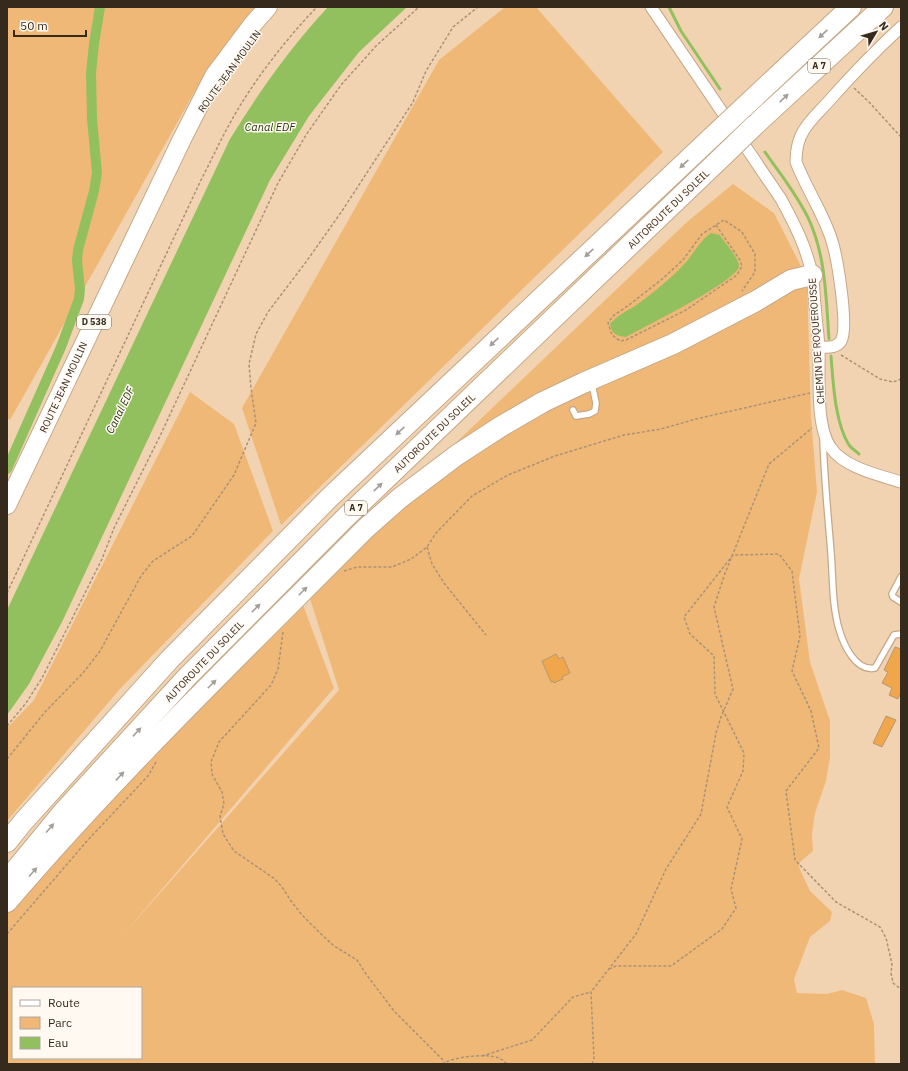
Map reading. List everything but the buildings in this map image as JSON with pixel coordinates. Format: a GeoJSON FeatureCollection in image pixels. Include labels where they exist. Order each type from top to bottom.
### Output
{"type":"FeatureCollection","features":[{"type":"Feature","properties":{"kind":"highway","name":"A 7"},"geometry":{"type":"LineString","coordinates":[[7,842],[170,659],[328,498],[851,7]]}},
{"type":"Feature","properties":{"kind":"highway","name":"AUTOROUTE DU SOLEIL"},"geometry":{"type":"LineString","coordinates":[[7,880],[63,812],[187,677],[346,518],[725,154],[883,7]]}},
{"type":"Feature","properties":{"kind":"highway"},"geometry":{"type":"LineString","coordinates":[[7,902],[76,824],[136,760],[365,529],[400,498],[458,455],[500,427],[543,402],[673,344],[791,280],[812,275]]}},
{"type":"Feature","properties":{"kind":"main road","name":"ROUTE JEAN MOULIN"},"geometry":{"type":"LineString","coordinates":[[7,505],[182,139],[214,76],[252,24],[268,7]]}},
{"type":"Feature","properties":{"kind":"main road","name":"ROUTE JEAN MOULIN"},"geometry":{"type":"LineString","coordinates":[[182,139],[218,84],[262,26],[279,7]]}},
{"type":"Feature","properties":{"kind":"street","name":"CHEMIN DE ROQUEROUSSE"},"geometry":{"type":"LineString","coordinates":[[651,7],[782,199],[795,226],[807,256],[812,275],[824,347],[820,391],[822,425],[828,442],[838,456],[869,472],[901,482]]}},
{"type":"Feature","properties":{"kind":"street"},"geometry":{"type":"LineString","coordinates":[[824,347],[836,346],[841,342],[843,334],[843,314],[837,260],[830,234],[796,162],[799,140],[803,130],[847,80],[901,27]]}},
{"type":"Feature","properties":{"kind":"lane"},"geometry":{"type":"LineString","coordinates":[[573,410],[576,416],[589,414],[594,411],[596,402],[591,380]]}},
{"type":"Feature","properties":{"kind":"lane"},"geometry":{"type":"LineString","coordinates":[[822,425],[834,600],[838,628],[846,648],[852,657],[857,662],[872,669],[894,635],[901,634]]}},
{"type":"Feature","properties":{"kind":"lane"},"geometry":{"type":"LineString","coordinates":[[901,577],[892,594],[892,597],[901,602]]}},
{"type":"Feature","properties":{"kind":"path"},"geometry":{"type":"LineString","coordinates":[[7,593],[201,180],[230,124],[257,81],[281,49],[317,7]]}},
{"type":"Feature","properties":{"kind":"path"},"geometry":{"type":"LineString","coordinates":[[7,726],[26,703],[42,678],[102,559],[126,502],[160,436],[278,183],[306,135],[341,85],[376,46],[419,7]]}},
{"type":"Feature","properties":{"kind":"path"},"geometry":{"type":"LineString","coordinates":[[7,759],[45,712],[83,673],[100,651],[141,576],[153,561],[192,536],[234,475],[256,422],[249,364],[256,334],[268,312],[342,211],[413,102],[426,71],[453,27],[478,7]]}},
{"type":"Feature","properties":{"kind":"path"},"geometry":{"type":"LineString","coordinates":[[847,80],[901,137]]}},
{"type":"Feature","properties":{"kind":"path"},"geometry":{"type":"LineString","coordinates":[[716,225],[740,260],[742,266],[737,275],[686,310],[626,340],[620,341],[612,336],[608,323],[613,316],[630,306],[661,280],[683,260],[702,234],[716,225],[724,220],[742,232],[755,254],[755,272],[742,291],[745,306]]}},
{"type":"Feature","properties":{"kind":"path"},"geometry":{"type":"LineString","coordinates":[[824,347],[880,379],[893,382],[901,379]]}},
{"type":"Feature","properties":{"kind":"path"},"geometry":{"type":"LineString","coordinates":[[340,572],[357,567],[392,567],[411,560],[427,547],[436,533],[472,496],[508,475],[555,456],[624,435],[660,429],[696,419],[820,391]]}},
{"type":"Feature","properties":{"kind":"path"},"geometry":{"type":"LineString","coordinates":[[442,1064],[462,1058],[482,1056],[532,1040],[573,997],[591,992],[636,934],[666,869],[701,814],[716,733],[733,689],[714,607],[733,555],[769,464],[815,425],[822,425]]}},
{"type":"Feature","properties":{"kind":"path"},"geometry":{"type":"LineString","coordinates":[[427,547],[432,564],[444,583],[486,635]]}},
{"type":"Feature","properties":{"kind":"path"},"geometry":{"type":"LineString","coordinates":[[733,555],[779,554],[792,571],[800,636],[792,671],[811,711],[819,748],[786,791],[795,860],[836,902],[880,927],[886,938],[892,964],[891,973],[893,983],[901,988]]}},
{"type":"Feature","properties":{"kind":"path"},"geometry":{"type":"LineString","coordinates":[[609,969],[616,966],[671,966],[722,929],[736,908],[730,889],[742,839],[727,806],[744,771],[744,753],[715,694],[714,656],[690,634],[684,617],[733,555]]}},
{"type":"Feature","properties":{"kind":"path"},"geometry":{"type":"LineString","coordinates":[[284,627],[278,669],[271,685],[219,742],[211,762],[212,774],[222,792],[224,804],[220,816],[223,834],[234,851],[275,879],[282,886],[295,906],[321,934],[334,946],[357,960],[394,1011],[445,1062]]}},
{"type":"Feature","properties":{"kind":"path"},"geometry":{"type":"LineString","coordinates":[[7,934],[87,841],[148,776],[158,759]]}},
{"type":"Feature","properties":{"kind":"path"},"geometry":{"type":"LineString","coordinates":[[591,992],[594,1060],[592,1064]]}},
{"type":"Feature","properties":{"kind":"path"},"geometry":{"type":"LineString","coordinates":[[482,1056],[498,1058],[507,1064]]}},
{"type":"Feature","properties":{"kind":"green space"},"geometry":{"type":"Polygon","coordinates":[[[7,7],[259,7],[204,75],[10,420],[7,418],[7,7]]]}},
{"type":"Feature","properties":{"kind":"green space"},"geometry":{"type":"Polygon","coordinates":[[[505,7],[536,7],[663,152],[281,525],[242,408],[439,60],[505,7]]]}},
{"type":"Feature","properties":{"kind":"green space"},"geometry":{"type":"Polygon","coordinates":[[[733,184],[774,213],[807,278],[811,416],[817,492],[799,579],[810,662],[830,721],[830,757],[826,781],[815,813],[812,834],[813,851],[800,862],[799,867],[810,891],[832,912],[830,921],[810,937],[794,979],[797,993],[827,994],[842,990],[866,998],[874,1024],[875,1064],[7,1064],[7,913],[32,878],[296,586],[334,688],[123,935],[339,690],[306,586],[688,221],[733,184]]]}},
{"type":"Feature","properties":{"kind":"green space"},"geometry":{"type":"Polygon","coordinates":[[[190,392],[234,424],[273,531],[119,690],[7,821],[7,728],[34,700],[190,392]]]}},
{"type":"Feature","properties":{"kind":"water","name":"Canal EDF"},"geometry":{"type":"Polygon","coordinates":[[[328,7],[407,7],[359,52],[309,116],[270,180],[62,622],[29,684],[7,715],[7,610],[230,139],[252,104],[276,71],[301,38],[328,7]]]}},
{"type":"Feature","properties":{"kind":"water"},"geometry":{"type":"Polygon","coordinates":[[[711,233],[720,235],[737,259],[739,266],[735,273],[707,293],[626,337],[617,335],[613,332],[610,324],[669,279],[687,261],[701,242],[711,233]]]}},
{"type":"Feature","properties":{"kind":"waterway"},"geometry":{"type":"LineString","coordinates":[[7,469],[61,347],[79,299],[80,289],[77,261],[78,250],[94,191],[97,173],[92,119],[91,73],[100,7]]}},
{"type":"Feature","properties":{"kind":"waterway"},"geometry":{"type":"LineString","coordinates":[[669,7],[681,31],[720,89]]}},
{"type":"Feature","properties":{"kind":"waterway"},"geometry":{"type":"LineString","coordinates":[[765,152],[806,213],[815,236],[824,279],[829,339]]}},
{"type":"Feature","properties":{"kind":"waterway"},"geometry":{"type":"LineString","coordinates":[[831,356],[836,402],[844,436],[851,448],[859,454]]}}]}
